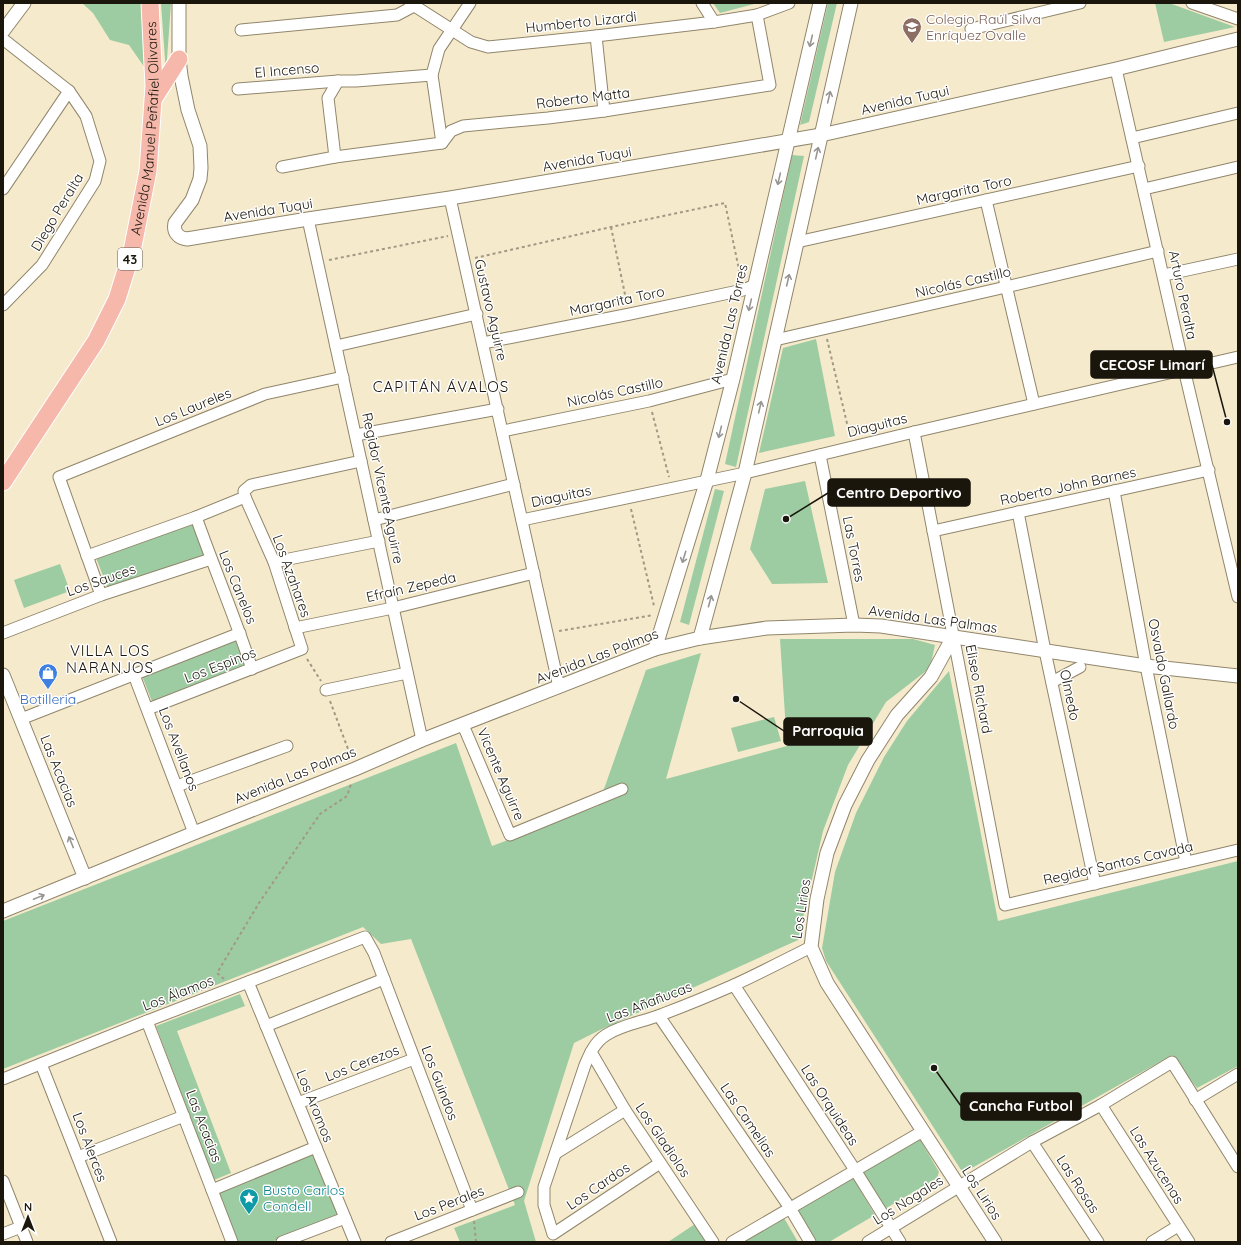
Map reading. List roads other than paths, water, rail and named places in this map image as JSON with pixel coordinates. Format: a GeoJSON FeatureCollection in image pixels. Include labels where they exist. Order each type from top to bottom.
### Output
{"type":"FeatureCollection","features":[{"type":"Feature","properties":{"kind":"main road","name":"Avenida Manuel Peñafiel Olivares"},"geometry":{"type":"LineString","coordinates":[[3,482],[96,341],[117,299],[132,251],[148,171],[154,86],[150,3]]}},
{"type":"Feature","properties":{"kind":"main road"},"geometry":{"type":"LineString","coordinates":[[153,98],[179,59]]}},
{"type":"Feature","properties":{"kind":"street"},"geometry":{"type":"LineString","coordinates":[[3,31],[24,3]]}},
{"type":"Feature","properties":{"kind":"street","name":"Avenida Tuqui"},"geometry":{"type":"LineString","coordinates":[[179,3],[179,59],[184,93],[193,128],[200,146],[201,168],[200,179],[192,200],[175,223],[174,227],[177,234],[183,239],[450,198],[821,135],[1116,69],[1238,39]]}},
{"type":"Feature","properties":{"kind":"street"},"geometry":{"type":"LineString","coordinates":[[282,167],[335,157],[442,143],[432,75],[439,49],[470,3]]}},
{"type":"Feature","properties":{"kind":"street"},"geometry":{"type":"LineString","coordinates":[[702,3],[714,22]]}},
{"type":"Feature","properties":{"kind":"street","name":"Humberto Lizardi"},"geometry":{"type":"LineString","coordinates":[[412,4],[471,42],[488,47],[714,22],[758,15],[789,3]]}},
{"type":"Feature","properties":{"kind":"street","name":"Avenida Las Torres"},"geometry":{"type":"LineString","coordinates":[[655,649],[707,480],[733,379],[749,287],[788,141],[820,3]]}},
{"type":"Feature","properties":{"kind":"street"},"geometry":{"type":"LineString","coordinates":[[700,638],[745,473],[851,3]]}},
{"type":"Feature","properties":{"kind":"street"},"geometry":{"type":"LineString","coordinates":[[971,29],[1080,3]]}},
{"type":"Feature","properties":{"kind":"street"},"geometry":{"type":"LineString","coordinates":[[1192,3],[1238,19]]}},
{"type":"Feature","properties":{"kind":"street"},"geometry":{"type":"LineString","coordinates":[[241,30],[397,14],[412,4]]}},
{"type":"Feature","properties":{"kind":"street","name":"Roberto Matta"},"geometry":{"type":"LineString","coordinates":[[442,143],[451,131],[463,126],[604,111],[770,85],[758,15]]}},
{"type":"Feature","properties":{"kind":"street"},"geometry":{"type":"LineString","coordinates":[[596,36],[604,111]]}},
{"type":"Feature","properties":{"kind":"street","name":"Diego Peralta"},"geometry":{"type":"LineString","coordinates":[[3,39],[69,91],[86,116],[100,161],[94,181],[42,265],[3,305]]}},
{"type":"Feature","properties":{"kind":"street","name":"Arturo Peralta"},"geometry":{"type":"LineString","coordinates":[[1116,69],[1164,275],[1184,369],[1236,583],[1238,598]]}},
{"type":"Feature","properties":{"kind":"street","name":"El Incenso"},"geometry":{"type":"LineString","coordinates":[[238,89],[432,75]]}},
{"type":"Feature","properties":{"kind":"street"},"geometry":{"type":"LineString","coordinates":[[335,157],[328,98],[338,81]]}},
{"type":"Feature","properties":{"kind":"street"},"geometry":{"type":"LineString","coordinates":[[3,189],[69,91]]}},
{"type":"Feature","properties":{"kind":"street"},"geometry":{"type":"LineString","coordinates":[[1132,138],[1238,113]]}},
{"type":"Feature","properties":{"kind":"street","name":"Margarita Toro"},"geometry":{"type":"LineString","coordinates":[[797,242],[1139,166]]}},
{"type":"Feature","properties":{"kind":"street"},"geometry":{"type":"LineString","coordinates":[[1144,189],[1238,167]]}},
{"type":"Feature","properties":{"kind":"street","name":"Gustavo Aguirre"},"geometry":{"type":"LineString","coordinates":[[450,198],[559,687]]}},
{"type":"Feature","properties":{"kind":"street"},"geometry":{"type":"LineString","coordinates":[[986,200],[1034,404]]}},
{"type":"Feature","properties":{"kind":"street","name":"Regidor Vicente Aguirre"},"geometry":{"type":"LineString","coordinates":[[308,219],[422,740]]}},
{"type":"Feature","properties":{"kind":"street","name":"Nicolás Castillo"},"geometry":{"type":"LineString","coordinates":[[775,340],[1006,288],[1158,251]]}},
{"type":"Feature","properties":{"kind":"street"},"geometry":{"type":"LineString","coordinates":[[1164,275],[1238,259]]}},
{"type":"Feature","properties":{"kind":"street","name":"Margarita Toro"},"geometry":{"type":"LineString","coordinates":[[483,343],[630,314],[749,287]]}},
{"type":"Feature","properties":{"kind":"street"},"geometry":{"type":"LineString","coordinates":[[336,346],[477,314]]}},
{"type":"Feature","properties":{"kind":"street","name":"Diaguitas"},"geometry":{"type":"LineString","coordinates":[[522,520],[745,473],[914,432],[1238,357]]}},
{"type":"Feature","properties":{"kind":"street","name":"Los Laureles"},"geometry":{"type":"LineString","coordinates":[[87,556],[59,476],[265,394],[343,377]]}},
{"type":"Feature","properties":{"kind":"street","name":"Nicolás Castillo"},"geometry":{"type":"LineString","coordinates":[[502,431],[649,401],[733,379]]}},
{"type":"Feature","properties":{"kind":"street"},"geometry":{"type":"LineString","coordinates":[[356,435],[498,409]]}},
{"type":"Feature","properties":{"kind":"street","name":"Eliseo Richard"},"geometry":{"type":"LineString","coordinates":[[914,432],[1005,905]]}},
{"type":"Feature","properties":{"kind":"street","name":"Las Torres"},"geometry":{"type":"LineString","coordinates":[[820,455],[854,625]]}},
{"type":"Feature","properties":{"kind":"street","name":"Los Sauces"},"geometry":{"type":"LineString","coordinates":[[87,556],[196,517],[244,494],[251,484],[361,460]]}},
{"type":"Feature","properties":{"kind":"street","name":"Roberto John Barnes"},"geometry":{"type":"LineString","coordinates":[[933,531],[1209,470]]}},
{"type":"Feature","properties":{"kind":"street","name":"Diaguitas"},"geometry":{"type":"LineString","coordinates":[[374,520],[514,484]]}},
{"type":"Feature","properties":{"kind":"street","name":"Osvaldo Gallardo"},"geometry":{"type":"LineString","coordinates":[[1114,491],[1146,666],[1186,862]]}},
{"type":"Feature","properties":{"kind":"street","name":"Los Azahares"},"geometry":{"type":"LineString","coordinates":[[244,494],[274,562],[302,649]]}},
{"type":"Feature","properties":{"kind":"street","name":"Olmedo"},"geometry":{"type":"LineString","coordinates":[[1018,512],[1045,651],[1095,884]]}},
{"type":"Feature","properties":{"kind":"street","name":"Los Canelos"},"geometry":{"type":"LineString","coordinates":[[196,517],[252,669]]}},
{"type":"Feature","properties":{"kind":"street"},"geometry":{"type":"LineString","coordinates":[[274,562],[379,541]]}},
{"type":"Feature","properties":{"kind":"street"},"geometry":{"type":"LineString","coordinates":[[87,556],[101,595]]}},
{"type":"Feature","properties":{"kind":"street","name":"Los Sauces"},"geometry":{"type":"LineString","coordinates":[[3,633],[101,595],[211,559]]}},
{"type":"Feature","properties":{"kind":"street","name":"Efraín Zepeda"},"geometry":{"type":"LineString","coordinates":[[295,628],[393,608],[534,573]]}},
{"type":"Feature","properties":{"kind":"street","name":"Avenida Las Palmas"},"geometry":{"type":"LineString","coordinates":[[3,911],[355,769],[422,740],[655,649],[700,638],[767,628],[854,625],[881,626],[1146,666],[1238,676]]}},
{"type":"Feature","properties":{"kind":"street","name":"Los Espinos"},"geometry":{"type":"LineString","coordinates":[[21,719],[240,633]]}},
{"type":"Feature","properties":{"kind":"street","name":"Los Lirios"},"geometry":{"type":"LineString","coordinates":[[953,637],[932,677],[897,715],[868,760],[845,806],[827,853],[817,899],[811,947],[827,983],[995,1242]]}},
{"type":"Feature","properties":{"kind":"street","name":"Los Espinos"},"geometry":{"type":"LineString","coordinates":[[148,709],[302,649]]}},
{"type":"Feature","properties":{"kind":"street"},"geometry":{"type":"LineString","coordinates":[[1052,682],[1080,667]]}},
{"type":"Feature","properties":{"kind":"street"},"geometry":{"type":"LineString","coordinates":[[326,690],[407,672]]}},
{"type":"Feature","properties":{"kind":"street","name":"Las Acacias"},"geometry":{"type":"LineString","coordinates":[[3,675],[85,878]]}},
{"type":"Feature","properties":{"kind":"street","name":"Los Avellanos"},"geometry":{"type":"LineString","coordinates":[[134,675],[194,833]]}},
{"type":"Feature","properties":{"kind":"street","name":"Vicente Aguirre"},"geometry":{"type":"LineString","coordinates":[[463,725],[510,835],[622,789]]}},
{"type":"Feature","properties":{"kind":"street"},"geometry":{"type":"LineString","coordinates":[[177,786],[287,746]]}},
{"type":"Feature","properties":{"kind":"street","name":"Regidor Santos Cavada"},"geometry":{"type":"LineString","coordinates":[[1005,905],[1238,850]]}},
{"type":"Feature","properties":{"kind":"street","name":"Los Guindos"},"geometry":{"type":"LineString","coordinates":[[365,938],[374,953],[472,1210]]}},
{"type":"Feature","properties":{"kind":"street","name":"Los Álamos"},"geometry":{"type":"LineString","coordinates":[[3,1079],[147,1021],[365,938]]}},
{"type":"Feature","properties":{"kind":"street","name":"Las Añañucas"},"geometry":{"type":"LineString","coordinates":[[553,1234],[544,1206],[544,1187],[585,1065],[598,1042],[615,1030],[659,1016],[734,985],[811,947]]}},
{"type":"Feature","properties":{"kind":"street"},"geometry":{"type":"LineString","coordinates":[[266,1026],[384,979]]}},
{"type":"Feature","properties":{"kind":"street","name":"Los Aromos"},"geometry":{"type":"LineString","coordinates":[[248,982],[354,1242]]}},
{"type":"Feature","properties":{"kind":"street","name":"Las Orquideas"},"geometry":{"type":"LineString","coordinates":[[734,985],[855,1170],[900,1242]]}},
{"type":"Feature","properties":{"kind":"street","name":"Las Camelias"},"geometry":{"type":"LineString","coordinates":[[659,1016],[790,1208],[810,1242]]}},
{"type":"Feature","properties":{"kind":"street","name":"Las Acacias"},"geometry":{"type":"LineString","coordinates":[[147,1021],[232,1242]]}},
{"type":"Feature","properties":{"kind":"street","name":"Los Gladiolos"},"geometry":{"type":"LineString","coordinates":[[591,1052],[625,1110],[713,1242]]}},
{"type":"Feature","properties":{"kind":"street","name":"Los Cerezos"},"geometry":{"type":"LineString","coordinates":[[298,1103],[414,1059]]}},
{"type":"Feature","properties":{"kind":"street","name":"Los Nogales"},"geometry":{"type":"LineString","coordinates":[[868,1242],[1032,1142],[1101,1105],[1172,1062],[1195,1100]]}},
{"type":"Feature","properties":{"kind":"street","name":"Los Alerces"},"geometry":{"type":"LineString","coordinates":[[41,1064],[111,1242]]}},
{"type":"Feature","properties":{"kind":"street"},"geometry":{"type":"LineString","coordinates":[[1238,1074],[1195,1100],[1238,1167]]}},
{"type":"Feature","properties":{"kind":"street","name":"Las Azucenas"},"geometry":{"type":"LineString","coordinates":[[1101,1105],[1189,1242]]}},
{"type":"Feature","properties":{"kind":"street"},"geometry":{"type":"LineString","coordinates":[[556,1153],[625,1110]]}},
{"type":"Feature","properties":{"kind":"street"},"geometry":{"type":"LineString","coordinates":[[78,1157],[184,1116]]}},
{"type":"Feature","properties":{"kind":"street"},"geometry":{"type":"LineString","coordinates":[[732,1242],[923,1131]]}},
{"type":"Feature","properties":{"kind":"street","name":"Las Rosas"},"geometry":{"type":"LineString","coordinates":[[1032,1142],[1098,1242]]}},
{"type":"Feature","properties":{"kind":"street"},"geometry":{"type":"LineString","coordinates":[[212,1190],[316,1147]]}},
{"type":"Feature","properties":{"kind":"street","name":"Los Cardos"},"geometry":{"type":"LineString","coordinates":[[553,1234],[660,1163]]}},
{"type":"Feature","properties":{"kind":"street"},"geometry":{"type":"LineString","coordinates":[[3,1181],[27,1242]]}},
{"type":"Feature","properties":{"kind":"street","name":"Los Perales"},"geometry":{"type":"LineString","coordinates":[[391,1242],[518,1192]]}},
{"type":"Feature","properties":{"kind":"street"},"geometry":{"type":"LineString","coordinates":[[282,1242],[345,1218]]}},
{"type":"Feature","properties":{"kind":"street"},"geometry":{"type":"LineString","coordinates":[[1152,1242],[1178,1226]]}},
{"type":"Feature","properties":{"kind":"street"},"geometry":{"type":"LineString","coordinates":[[3,1234],[21,1227]]}},
{"type":"Feature","properties":{"kind":"place","name":"Colegio Raúl Silva Enríquez Ovalle"},"geometry":{"type":"Point","coordinates":[912,44]}},
{"type":"Feature","properties":{"kind":"place","name":"CECOSF Limarí"},"geometry":{"type":"Point","coordinates":[1227,422]}},
{"type":"Feature","properties":{"kind":"place","name":"Centro Deportivo"},"geometry":{"type":"Point","coordinates":[786,519]}},
{"type":"Feature","properties":{"kind":"place","name":"Botilleria"},"geometry":{"type":"Point","coordinates":[48,690]}},
{"type":"Feature","properties":{"kind":"place","name":"Parroquia"},"geometry":{"type":"Point","coordinates":[736,699]}},
{"type":"Feature","properties":{"kind":"place","name":"Cancha Futbol"},"geometry":{"type":"Point","coordinates":[934,1068]}},
{"type":"Feature","properties":{"kind":"place","name":"Busto Carlos Condell"},"geometry":{"type":"Point","coordinates":[249,1215]}},
{"type":"Feature","properties":{"kind":"district","name":"CAPITÁN ÁVALOS"},"geometry":{"type":"Point","coordinates":[441,386]}},
{"type":"Feature","properties":{"kind":"district","name":"VILLA LOS NARANJOS"},"geometry":{"type":"Point","coordinates":[110,658]}}]}
